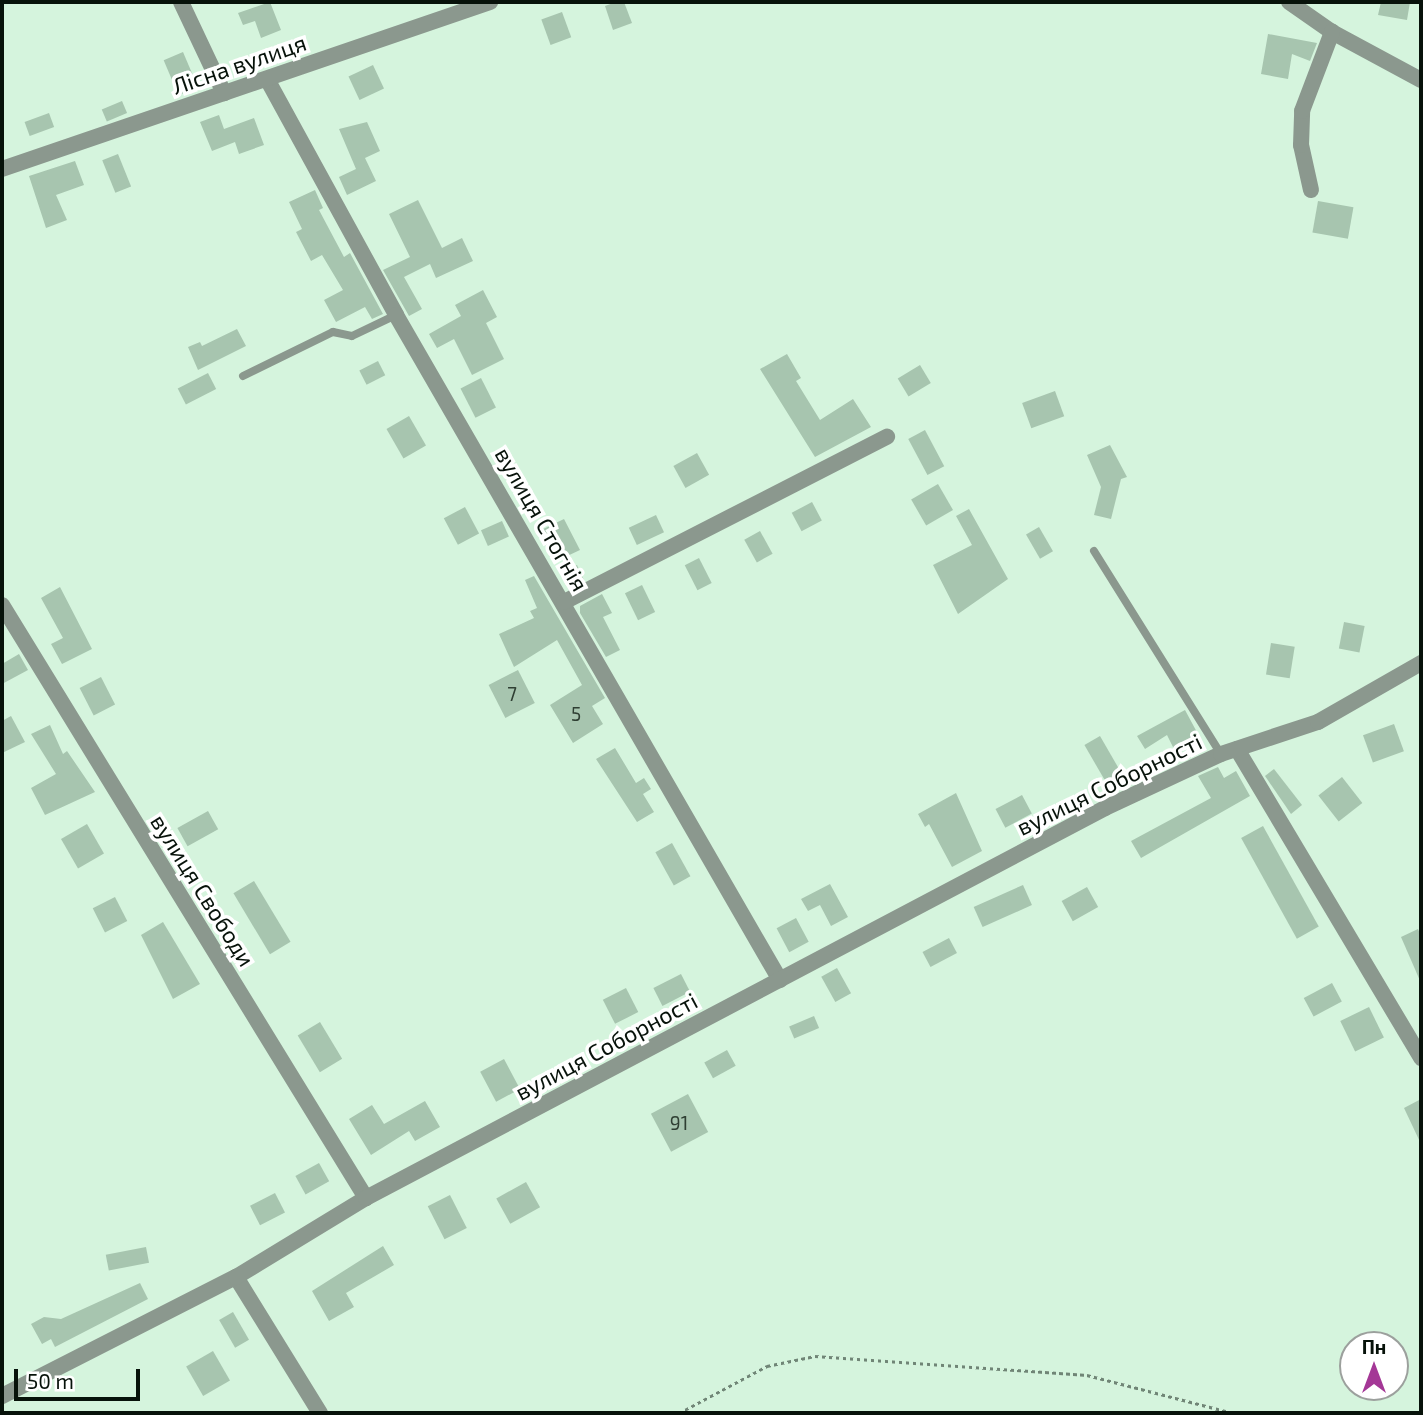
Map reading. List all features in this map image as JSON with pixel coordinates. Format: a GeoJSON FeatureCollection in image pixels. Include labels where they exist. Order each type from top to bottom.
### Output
{"type":"FeatureCollection","features":[{"type":"Feature","properties":{"kind":"street"},"geometry":{"type":"LineString","coordinates":[[181,2],[224,93]]}},
{"type":"Feature","properties":{"kind":"street","name":"Лісна вулиця"},"geometry":{"type":"LineString","coordinates":[[2,169],[490,2]]}},
{"type":"Feature","properties":{"kind":"street"},"geometry":{"type":"LineString","coordinates":[[1289,2],[1332,33],[1421,80]]}},
{"type":"Feature","properties":{"kind":"street"},"geometry":{"type":"LineString","coordinates":[[1311,190],[1301,145],[1302,111],[1332,33]]}},
{"type":"Feature","properties":{"kind":"street","name":"вулиця Стогнія"},"geometry":{"type":"LineString","coordinates":[[267,79],[396,315],[564,601],[780,980]]}},
{"type":"Feature","properties":{"kind":"street"},"geometry":{"type":"LineString","coordinates":[[564,601],[887,437]]}},
{"type":"Feature","properties":{"kind":"street","name":"вулиця Свободи"},"geometry":{"type":"LineString","coordinates":[[2,605],[366,1198]]}},
{"type":"Feature","properties":{"kind":"street","name":"вулиця Соборності"},"geometry":{"type":"LineString","coordinates":[[2,1396],[236,1277],[366,1198],[1105,807],[1229,751],[1318,722],[1421,663]]}},
{"type":"Feature","properties":{"kind":"street","name":"вулиця Соборності"},"geometry":{"type":"LineString","coordinates":[[1229,751],[1421,1058]]}},
{"type":"Feature","properties":{"kind":"street"},"geometry":{"type":"LineString","coordinates":[[236,1277],[320,1413]]}},
{"type":"Feature","properties":{"kind":"lane"},"geometry":{"type":"LineString","coordinates":[[243,376],[333,332],[352,336],[396,315]]}},
{"type":"Feature","properties":{"kind":"lane"},"geometry":{"type":"LineString","coordinates":[[1094,551],[1229,751]]}},
{"type":"Feature","properties":{"kind":"path"},"geometry":{"type":"LineString","coordinates":[[679,1413],[767,1366],[815,1356],[1087,1375],[1233,1413]]}},
{"type":"Feature","properties":{"kind":"building"},"geometry":{"type":"Polygon","coordinates":[[[270,2],[281,30],[261,38],[255,21],[243,25],[238,13],[270,2]]]}},
{"type":"Feature","properties":{"kind":"building"},"geometry":{"type":"Polygon","coordinates":[[[624,2],[632,23],[613,30],[605,6],[624,2]]]}},
{"type":"Feature","properties":{"kind":"building"},"geometry":{"type":"Polygon","coordinates":[[[1381,2],[1410,2],[1407,20],[1378,15],[1381,2]]]}},
{"type":"Feature","properties":{"kind":"building"},"geometry":{"type":"Polygon","coordinates":[[[562,12],[571,37],[551,45],[541,20],[562,12]]]}},
{"type":"Feature","properties":{"kind":"building"},"geometry":{"type":"Polygon","coordinates":[[[1268,34],[1317,43],[1310,61],[1292,54],[1288,79],[1261,74],[1268,34]]]}},
{"type":"Feature","properties":{"kind":"building"},"geometry":{"type":"Polygon","coordinates":[[[183,52],[198,87],[179,95],[164,60],[183,52]]]}},
{"type":"Feature","properties":{"kind":"building"},"geometry":{"type":"Polygon","coordinates":[[[373,65],[384,89],[360,100],[349,76],[373,65]]]}},
{"type":"Feature","properties":{"kind":"building"},"geometry":{"type":"Polygon","coordinates":[[[122,101],[127,113],[107,122],[102,110],[122,101]]]}},
{"type":"Feature","properties":{"kind":"building"},"geometry":{"type":"Polygon","coordinates":[[[49,113],[54,127],[30,136],[25,122],[49,113]]]}},
{"type":"Feature","properties":{"kind":"building"},"geometry":{"type":"Polygon","coordinates":[[[219,115],[224,129],[254,118],[264,145],[239,154],[235,142],[212,151],[200,122],[219,115]]]}},
{"type":"Feature","properties":{"kind":"building"},"geometry":{"type":"Polygon","coordinates":[[[367,122],[380,151],[365,158],[376,181],[347,195],[339,177],[356,169],[339,129],[367,122]]]}},
{"type":"Feature","properties":{"kind":"building"},"geometry":{"type":"Polygon","coordinates":[[[118,154],[131,186],[115,193],[102,160],[118,154]]]}},
{"type":"Feature","properties":{"kind":"building"},"geometry":{"type":"Polygon","coordinates":[[[75,161],[84,185],[56,195],[67,220],[46,228],[29,176],[75,161]]]}},
{"type":"Feature","properties":{"kind":"building"},"geometry":{"type":"Polygon","coordinates":[[[315,190],[323,208],[319,210],[344,257],[350,253],[383,314],[372,319],[365,307],[336,322],[324,300],[343,290],[322,255],[311,261],[296,232],[302,229],[289,202],[315,190]]]}},
{"type":"Feature","properties":{"kind":"building"},"geometry":{"type":"Polygon","coordinates":[[[418,200],[442,248],[462,238],[473,261],[436,278],[430,264],[404,277],[422,309],[409,316],[383,270],[410,257],[389,214],[418,200]]]}},
{"type":"Feature","properties":{"kind":"building"},"geometry":{"type":"Polygon","coordinates":[[[1318,201],[1353,207],[1348,239],[1312,233],[1318,201]]]}},
{"type":"Feature","properties":{"kind":"building"},"geometry":{"type":"Polygon","coordinates":[[[483,290],[497,317],[486,323],[504,359],[472,375],[454,339],[437,348],[429,334],[461,316],[455,305],[483,290]]]}},
{"type":"Feature","properties":{"kind":"building"},"geometry":{"type":"Polygon","coordinates":[[[237,329],[246,346],[198,370],[188,347],[200,342],[202,346],[237,329]]]}},
{"type":"Feature","properties":{"kind":"building"},"geometry":{"type":"Polygon","coordinates":[[[787,354],[801,378],[796,381],[820,420],[853,399],[871,427],[815,457],[760,369],[787,354]]]}},
{"type":"Feature","properties":{"kind":"building"},"geometry":{"type":"Polygon","coordinates":[[[378,361],[385,375],[367,385],[359,371],[378,361]]]}},
{"type":"Feature","properties":{"kind":"building"},"geometry":{"type":"Polygon","coordinates":[[[920,365],[931,383],[909,396],[898,378],[920,365]]]}},
{"type":"Feature","properties":{"kind":"building"},"geometry":{"type":"Polygon","coordinates":[[[208,373],[216,389],[186,404],[178,388],[208,373]]]}},
{"type":"Feature","properties":{"kind":"building"},"geometry":{"type":"Polygon","coordinates":[[[481,378],[496,407],[475,418],[461,388],[481,378]]]}},
{"type":"Feature","properties":{"kind":"building"},"geometry":{"type":"Polygon","coordinates":[[[1055,391],[1064,416],[1031,428],[1022,403],[1055,391]]]}},
{"type":"Feature","properties":{"kind":"building"},"geometry":{"type":"Polygon","coordinates":[[[409,416],[426,445],[403,458],[386,429],[409,416]]]}},
{"type":"Feature","properties":{"kind":"building"},"geometry":{"type":"Polygon","coordinates":[[[925,430],[944,466],[927,475],[908,439],[925,430]]]}},
{"type":"Feature","properties":{"kind":"building"},"geometry":{"type":"Polygon","coordinates":[[[1110,445],[1127,477],[1121,479],[1111,519],[1094,515],[1101,487],[1087,455],[1110,445]]]}},
{"type":"Feature","properties":{"kind":"building"},"geometry":{"type":"Polygon","coordinates":[[[697,453],[709,475],[686,488],[673,466],[697,453]]]}},
{"type":"Feature","properties":{"kind":"building"},"geometry":{"type":"Polygon","coordinates":[[[938,484],[953,510],[926,525],[911,500],[938,484]]]}},
{"type":"Feature","properties":{"kind":"building"},"geometry":{"type":"Polygon","coordinates":[[[812,502],[822,521],[802,531],[792,513],[812,502]]]}},
{"type":"Feature","properties":{"kind":"building"},"geometry":{"type":"Polygon","coordinates":[[[465,507],[479,533],[458,545],[444,518],[465,507]]]}},
{"type":"Feature","properties":{"kind":"building"},"geometry":{"type":"Polygon","coordinates":[[[969,509],[1008,579],[958,614],[933,565],[972,545],[956,516],[969,509]]]}},
{"type":"Feature","properties":{"kind":"building"},"geometry":{"type":"Polygon","coordinates":[[[656,515],[664,532],[637,545],[629,528],[656,515]]]}},
{"type":"Feature","properties":{"kind":"building"},"geometry":{"type":"Polygon","coordinates":[[[564,519],[580,550],[563,558],[554,541],[546,545],[539,531],[564,519]]]}},
{"type":"Feature","properties":{"kind":"building"},"geometry":{"type":"Polygon","coordinates":[[[502,521],[509,537],[488,546],[481,530],[502,521]]]}},
{"type":"Feature","properties":{"kind":"building"},"geometry":{"type":"Polygon","coordinates":[[[1039,527],[1053,551],[1040,559],[1026,534],[1039,527]]]}},
{"type":"Feature","properties":{"kind":"building"},"geometry":{"type":"Polygon","coordinates":[[[760,531],[773,554],[757,562],[744,540],[760,531]]]}},
{"type":"Feature","properties":{"kind":"building"},"geometry":{"type":"Polygon","coordinates":[[[699,558],[712,583],[697,590],[685,565],[699,558]]]}},
{"type":"Feature","properties":{"kind":"building"},"geometry":{"type":"Polygon","coordinates":[[[577,565],[584,580],[569,588],[562,572],[577,565]]]}},
{"type":"Feature","properties":{"kind":"building"},"geometry":{"type":"Polygon","coordinates":[[[534,576],[605,698],[592,706],[603,724],[573,743],[550,705],[582,685],[557,640],[514,667],[499,634],[534,618],[530,611],[537,608],[525,580],[534,576]]]}},
{"type":"Feature","properties":{"kind":"building"},"geometry":{"type":"Polygon","coordinates":[[[642,585],[655,612],[638,620],[625,593],[642,585]]]}},
{"type":"Feature","properties":{"kind":"building"},"geometry":{"type":"Polygon","coordinates":[[[60,587],[92,649],[62,664],[51,644],[63,638],[41,598],[60,587]]]}},
{"type":"Feature","properties":{"kind":"building"},"geometry":{"type":"Polygon","coordinates":[[[602,594],[612,613],[603,617],[620,650],[606,657],[580,613],[580,606],[602,594]]]}},
{"type":"Feature","properties":{"kind":"building"},"geometry":{"type":"Polygon","coordinates":[[[1344,622],[1365,626],[1359,653],[1339,649],[1344,622]]]}},
{"type":"Feature","properties":{"kind":"building"},"geometry":{"type":"Polygon","coordinates":[[[1271,643],[1295,647],[1290,678],[1266,675],[1271,643]]]}},
{"type":"Feature","properties":{"kind":"building"},"geometry":{"type":"Polygon","coordinates":[[[19,654],[28,670],[2,684],[2,664],[19,654]]]}},
{"type":"Feature","properties":{"kind":"building"},"geometry":{"type":"Polygon","coordinates":[[[518,670],[535,703],[505,718],[489,685],[518,670]]]}},
{"type":"Feature","properties":{"kind":"building"},"geometry":{"type":"Polygon","coordinates":[[[101,677],[115,705],[94,716],[80,688],[101,677]]]}},
{"type":"Feature","properties":{"kind":"building"},"geometry":{"type":"Polygon","coordinates":[[[1185,710],[1199,736],[1174,749],[1167,735],[1145,749],[1137,736],[1185,710]]]}},
{"type":"Feature","properties":{"kind":"building"},"geometry":{"type":"Polygon","coordinates":[[[11,716],[25,742],[2,753],[2,721],[11,716]]]}},
{"type":"Feature","properties":{"kind":"building"},"geometry":{"type":"Polygon","coordinates":[[[1394,724],[1404,751],[1373,763],[1363,735],[1394,724]]]}},
{"type":"Feature","properties":{"kind":"building"},"geometry":{"type":"Polygon","coordinates":[[[50,725],[63,754],[67,751],[95,792],[45,815],[31,788],[56,774],[31,734],[50,725]]]}},
{"type":"Feature","properties":{"kind":"building"},"geometry":{"type":"Polygon","coordinates":[[[1100,736],[1121,772],[1105,781],[1084,745],[1100,736]]]}},
{"type":"Feature","properties":{"kind":"building"},"geometry":{"type":"Polygon","coordinates":[[[615,748],[636,783],[644,778],[651,789],[643,794],[654,812],[637,822],[596,759],[615,748]]]}},
{"type":"Feature","properties":{"kind":"building"},"geometry":{"type":"Polygon","coordinates":[[[1218,767],[1224,778],[1236,771],[1250,796],[1141,858],[1131,841],[1211,798],[1198,776],[1218,767]]]}},
{"type":"Feature","properties":{"kind":"building"},"geometry":{"type":"Polygon","coordinates":[[[1274,769],[1302,805],[1291,814],[1265,776],[1274,769]]]}},
{"type":"Feature","properties":{"kind":"building"},"geometry":{"type":"Polygon","coordinates":[[[1342,777],[1362,803],[1339,821],[1318,795],[1342,777]]]}},
{"type":"Feature","properties":{"kind":"building"},"geometry":{"type":"Polygon","coordinates":[[[956,793],[982,851],[952,867],[929,824],[925,827],[918,814],[956,793]]]}},
{"type":"Feature","properties":{"kind":"building"},"geometry":{"type":"Polygon","coordinates":[[[1022,795],[1032,814],[1005,828],[996,809],[1022,795]]]}},
{"type":"Feature","properties":{"kind":"building"},"geometry":{"type":"Polygon","coordinates":[[[208,811],[218,829],[188,846],[177,828],[208,811]]]}},
{"type":"Feature","properties":{"kind":"building"},"geometry":{"type":"Polygon","coordinates":[[[87,824],[104,853],[78,868],[61,839],[87,824]]]}},
{"type":"Feature","properties":{"kind":"building"},"geometry":{"type":"Polygon","coordinates":[[[1263,826],[1319,927],[1297,939],[1241,838],[1263,826]]]}},
{"type":"Feature","properties":{"kind":"building"},"geometry":{"type":"Polygon","coordinates":[[[672,843],[690,876],[674,885],[655,852],[672,843]]]}},
{"type":"Feature","properties":{"kind":"building"},"geometry":{"type":"Polygon","coordinates":[[[254,881],[291,942],[270,954],[233,893],[254,881]]]}},
{"type":"Feature","properties":{"kind":"building"},"geometry":{"type":"Polygon","coordinates":[[[830,884],[848,917],[831,926],[820,905],[808,911],[801,899],[830,884]]]}},
{"type":"Feature","properties":{"kind":"building"},"geometry":{"type":"Polygon","coordinates":[[[1023,885],[1032,905],[983,927],[974,907],[1023,885]]]}},
{"type":"Feature","properties":{"kind":"building"},"geometry":{"type":"Polygon","coordinates":[[[1087,887],[1098,907],[1073,921],[1062,901],[1087,887]]]}},
{"type":"Feature","properties":{"kind":"building"},"geometry":{"type":"Polygon","coordinates":[[[115,897],[127,921],[105,932],[93,908],[115,897]]]}},
{"type":"Feature","properties":{"kind":"building"},"geometry":{"type":"Polygon","coordinates":[[[796,918],[809,942],[789,952],[777,928],[796,918]]]}},
{"type":"Feature","properties":{"kind":"building"},"geometry":{"type":"Polygon","coordinates":[[[163,922],[200,984],[173,999],[141,935],[163,922]]]}},
{"type":"Feature","properties":{"kind":"building"},"geometry":{"type":"Polygon","coordinates":[[[1418,929],[1421,936],[1421,983],[1401,937],[1418,929]]]}},
{"type":"Feature","properties":{"kind":"building"},"geometry":{"type":"Polygon","coordinates":[[[949,938],[957,953],[930,967],[923,952],[949,938]]]}},
{"type":"Feature","properties":{"kind":"building"},"geometry":{"type":"Polygon","coordinates":[[[837,968],[851,993],[835,1002],[821,977],[837,968]]]}},
{"type":"Feature","properties":{"kind":"building"},"geometry":{"type":"Polygon","coordinates":[[[681,974],[690,992],[662,1006],[653,988],[681,974]]]}},
{"type":"Feature","properties":{"kind":"building"},"geometry":{"type":"Polygon","coordinates":[[[1332,983],[1342,1002],[1314,1017],[1304,998],[1332,983]]]}},
{"type":"Feature","properties":{"kind":"building"},"geometry":{"type":"Polygon","coordinates":[[[626,988],[638,1012],[615,1024],[603,1000],[626,988]]]}},
{"type":"Feature","properties":{"kind":"building"},"geometry":{"type":"Polygon","coordinates":[[[1369,1007],[1384,1038],[1355,1052],[1340,1021],[1369,1007]]]}},
{"type":"Feature","properties":{"kind":"building"},"geometry":{"type":"Polygon","coordinates":[[[814,1016],[819,1028],[794,1039],[789,1027],[814,1016]]]}},
{"type":"Feature","properties":{"kind":"building"},"geometry":{"type":"Polygon","coordinates":[[[320,1022],[342,1059],[320,1072],[298,1035],[320,1022]]]}},
{"type":"Feature","properties":{"kind":"building"},"geometry":{"type":"Polygon","coordinates":[[[727,1050],[736,1066],[713,1078],[704,1063],[727,1050]]]}},
{"type":"Feature","properties":{"kind":"building"},"geometry":{"type":"Polygon","coordinates":[[[504,1059],[520,1089],[496,1102],[480,1072],[504,1059]]]}},
{"type":"Feature","properties":{"kind":"building"},"geometry":{"type":"Polygon","coordinates":[[[688,1094],[708,1132],[671,1152],[651,1114],[688,1094]]]}},
{"type":"Feature","properties":{"kind":"building"},"geometry":{"type":"Polygon","coordinates":[[[1421,1099],[1421,1144],[1404,1108],[1421,1099]]]}},
{"type":"Feature","properties":{"kind":"building"},"geometry":{"type":"Polygon","coordinates":[[[425,1101],[440,1127],[415,1141],[409,1131],[371,1155],[349,1119],[372,1105],[384,1124],[425,1101]]]}},
{"type":"Feature","properties":{"kind":"building"},"geometry":{"type":"Polygon","coordinates":[[[319,1163],[329,1181],[306,1194],[295,1176],[319,1163]]]}},
{"type":"Feature","properties":{"kind":"building"},"geometry":{"type":"Polygon","coordinates":[[[526,1182],[540,1207],[510,1224],[496,1198],[526,1182]]]}},
{"type":"Feature","properties":{"kind":"building"},"geometry":{"type":"Polygon","coordinates":[[[275,1193],[285,1213],[260,1225],[250,1206],[275,1193]]]}},
{"type":"Feature","properties":{"kind":"building"},"geometry":{"type":"Polygon","coordinates":[[[450,1195],[467,1228],[445,1239],[428,1206],[450,1195]]]}},
{"type":"Feature","properties":{"kind":"building"},"geometry":{"type":"Polygon","coordinates":[[[383,1246],[394,1265],[346,1293],[354,1307],[329,1321],[312,1291],[383,1246]]]}},
{"type":"Feature","properties":{"kind":"building"},"geometry":{"type":"Polygon","coordinates":[[[146,1247],[149,1263],[109,1271],[106,1255],[146,1247]]]}},
{"type":"Feature","properties":{"kind":"building"},"geometry":{"type":"Polygon","coordinates":[[[140,1283],[148,1299],[55,1347],[51,1339],[42,1344],[31,1324],[44,1317],[61,1319],[140,1283]]]}},
{"type":"Feature","properties":{"kind":"building"},"geometry":{"type":"Polygon","coordinates":[[[233,1312],[249,1340],[235,1348],[219,1320],[233,1312]]]}},
{"type":"Feature","properties":{"kind":"building"},"geometry":{"type":"Polygon","coordinates":[[[213,1351],[230,1380],[203,1396],[186,1366],[213,1351]]]}}]}
